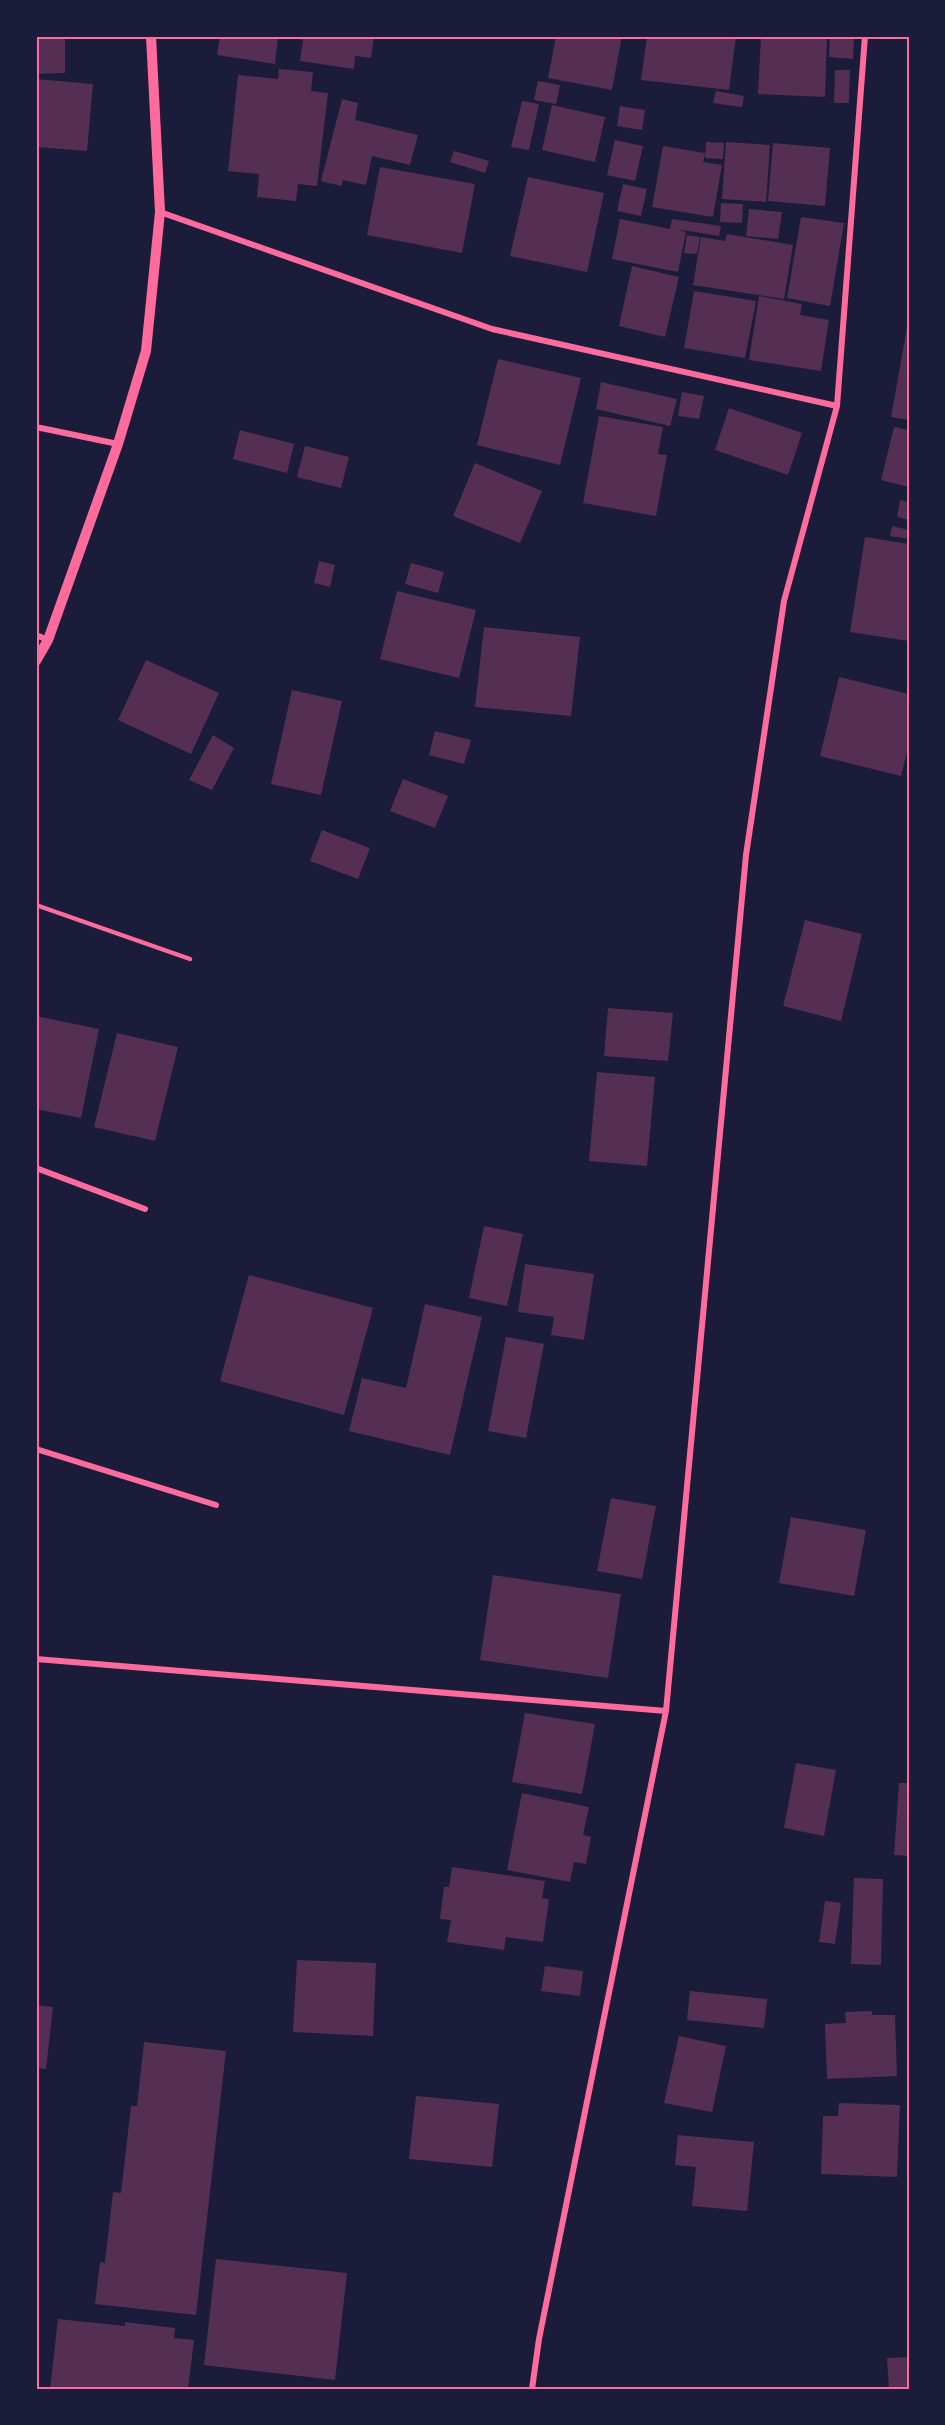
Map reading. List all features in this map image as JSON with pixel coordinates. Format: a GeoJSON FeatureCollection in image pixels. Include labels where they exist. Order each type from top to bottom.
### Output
{"type":"FeatureCollection","features":[{"type":"Feature","properties":{"kind":"street"},"geometry":{"type":"LineString","coordinates":[[36,661],[48,640],[118,444],[146,351],[160,212],[151,36]]}},
{"type":"Feature","properties":{"kind":"street"},"geometry":{"type":"LineString","coordinates":[[532,2389],[539,2339],[666,1711],[746,855],[784,601],[837,406],[865,36]]}},
{"type":"Feature","properties":{"kind":"street"},"geometry":{"type":"LineString","coordinates":[[160,212],[492,328],[837,406]]}},
{"type":"Feature","properties":{"kind":"street"},"geometry":{"type":"LineString","coordinates":[[36,427],[118,444]]}},
{"type":"Feature","properties":{"kind":"street"},"geometry":{"type":"LineString","coordinates":[[36,635],[48,640]]}},
{"type":"Feature","properties":{"kind":"street"},"geometry":{"type":"LineString","coordinates":[[36,1168],[146,1209]]}},
{"type":"Feature","properties":{"kind":"street"},"geometry":{"type":"LineString","coordinates":[[36,1449],[216,1505]]}},
{"type":"Feature","properties":{"kind":"street"},"geometry":{"type":"LineString","coordinates":[[36,1659],[666,1711]]}},
{"type":"Feature","properties":{"kind":"lane"},"geometry":{"type":"LineString","coordinates":[[36,904],[190,959]]}},
{"type":"Feature","properties":{"kind":"building"},"geometry":{"type":"Polygon","coordinates":[[[36,36],[65,36],[65,73],[36,74],[36,36]]]}},
{"type":"Feature","properties":{"kind":"building"},"geometry":{"type":"Polygon","coordinates":[[[220,36],[278,37],[275,64],[217,55],[220,36]]]}},
{"type":"Feature","properties":{"kind":"building"},"geometry":{"type":"Polygon","coordinates":[[[285,36],[374,36],[371,58],[355,56],[354,69],[300,61],[303,40],[285,36]]]}},
{"type":"Feature","properties":{"kind":"building"},"geometry":{"type":"Polygon","coordinates":[[[556,36],[622,36],[612,90],[548,78],[556,36]]]}},
{"type":"Feature","properties":{"kind":"building"},"geometry":{"type":"Polygon","coordinates":[[[647,36],[736,36],[729,90],[641,80],[647,36]]]}},
{"type":"Feature","properties":{"kind":"building"},"geometry":{"type":"Polygon","coordinates":[[[761,36],[827,36],[825,97],[758,94],[761,36]]]}},
{"type":"Feature","properties":{"kind":"building"},"geometry":{"type":"Polygon","coordinates":[[[830,36],[854,36],[853,59],[829,57],[830,36]]]}},
{"type":"Feature","properties":{"kind":"building"},"geometry":{"type":"Polygon","coordinates":[[[279,69],[313,72],[311,91],[328,93],[317,186],[298,184],[296,201],[257,197],[259,174],[228,171],[238,75],[278,79],[279,69]]]}},
{"type":"Feature","properties":{"kind":"building"},"geometry":{"type":"Polygon","coordinates":[[[835,70],[850,70],[849,103],[834,103],[835,70]]]}},
{"type":"Feature","properties":{"kind":"building"},"geometry":{"type":"Polygon","coordinates":[[[36,79],[93,84],[87,151],[36,147],[36,79]]]}},
{"type":"Feature","properties":{"kind":"building"},"geometry":{"type":"Polygon","coordinates":[[[538,81],[560,85],[556,104],[534,100],[538,81]]]}},
{"type":"Feature","properties":{"kind":"building"},"geometry":{"type":"Polygon","coordinates":[[[716,91],[744,96],[742,107],[713,103],[716,91]]]}},
{"type":"Feature","properties":{"kind":"building"},"geometry":{"type":"Polygon","coordinates":[[[342,99],[358,103],[355,120],[418,135],[410,165],[372,156],[366,185],[343,180],[341,186],[321,181],[342,99]]]}},
{"type":"Feature","properties":{"kind":"building"},"geometry":{"type":"Polygon","coordinates":[[[522,101],[539,104],[529,150],[511,147],[522,101]]]}},
{"type":"Feature","properties":{"kind":"building"},"geometry":{"type":"Polygon","coordinates":[[[552,105],[605,117],[595,162],[542,150],[552,105]]]}},
{"type":"Feature","properties":{"kind":"building"},"geometry":{"type":"Polygon","coordinates":[[[620,106],[645,110],[642,130],[617,126],[620,106]]]}},
{"type":"Feature","properties":{"kind":"building"},"geometry":{"type":"Polygon","coordinates":[[[615,140],[643,146],[635,181],[607,175],[615,140]]]}},
{"type":"Feature","properties":{"kind":"building"},"geometry":{"type":"Polygon","coordinates":[[[706,142],[724,143],[723,159],[705,158],[706,142]]]}},
{"type":"Feature","properties":{"kind":"building"},"geometry":{"type":"Polygon","coordinates":[[[726,142],[770,145],[766,202],[722,199],[726,142]]]}},
{"type":"Feature","properties":{"kind":"building"},"geometry":{"type":"Polygon","coordinates":[[[773,143],[830,148],[825,206],[768,201],[773,143]]]}},
{"type":"Feature","properties":{"kind":"building"},"geometry":{"type":"Polygon","coordinates":[[[663,146],[705,153],[703,162],[722,165],[713,217],[652,207],[663,146]]]}},
{"type":"Feature","properties":{"kind":"building"},"geometry":{"type":"Polygon","coordinates":[[[454,151],[489,161],[485,173],[450,162],[454,151]]]}},
{"type":"Feature","properties":{"kind":"building"},"geometry":{"type":"Polygon","coordinates":[[[380,167],[475,184],[462,253],[367,235],[380,167]]]}},
{"type":"Feature","properties":{"kind":"building"},"geometry":{"type":"Polygon","coordinates":[[[528,177],[604,193],[587,272],[510,256],[528,177]]]}},
{"type":"Feature","properties":{"kind":"building"},"geometry":{"type":"Polygon","coordinates":[[[623,184],[647,189],[641,216],[617,211],[623,184]]]}},
{"type":"Feature","properties":{"kind":"building"},"geometry":{"type":"Polygon","coordinates":[[[721,203],[743,204],[742,223],[720,222],[721,203]]]}},
{"type":"Feature","properties":{"kind":"building"},"geometry":{"type":"Polygon","coordinates":[[[749,209],[782,212],[778,239],[746,236],[749,209]]]}},
{"type":"Feature","properties":{"kind":"building"},"geometry":{"type":"Polygon","coordinates":[[[801,217],[844,223],[830,306],[787,298],[801,217]]]}},
{"type":"Feature","properties":{"kind":"building"},"geometry":{"type":"Polygon","coordinates":[[[620,219],[670,229],[672,219],[721,226],[719,236],[676,229],[686,232],[678,272],[612,259],[620,219]]]}},
{"type":"Feature","properties":{"kind":"building"},"geometry":{"type":"Polygon","coordinates":[[[727,234],[793,245],[784,299],[693,285],[701,237],[725,241],[727,234]]]}},
{"type":"Feature","properties":{"kind":"building"},"geometry":{"type":"Polygon","coordinates":[[[687,235],[700,237],[697,254],[684,253],[687,235]]]}},
{"type":"Feature","properties":{"kind":"building"},"geometry":{"type":"Polygon","coordinates":[[[632,266],[679,277],[665,337],[619,326],[632,266]]]}},
{"type":"Feature","properties":{"kind":"building"},"geometry":{"type":"Polygon","coordinates":[[[694,291],[756,301],[745,358],[684,348],[694,291]]]}},
{"type":"Feature","properties":{"kind":"building"},"geometry":{"type":"Polygon","coordinates":[[[759,296],[802,304],[800,315],[829,320],[821,371],[749,360],[759,296]]]}},
{"type":"Feature","properties":{"kind":"building"},"geometry":{"type":"Polygon","coordinates":[[[909,323],[909,420],[891,417],[909,323]]]}},
{"type":"Feature","properties":{"kind":"building"},"geometry":{"type":"Polygon","coordinates":[[[498,359],[581,378],[560,465],[477,445],[498,359]]]}},
{"type":"Feature","properties":{"kind":"building"},"geometry":{"type":"Polygon","coordinates":[[[601,382],[677,399],[670,426],[596,409],[601,382]]]}},
{"type":"Feature","properties":{"kind":"building"},"geometry":{"type":"Polygon","coordinates":[[[682,392],[704,396],[699,419],[678,416],[682,392]]]}},
{"type":"Feature","properties":{"kind":"building"},"geometry":{"type":"Polygon","coordinates":[[[729,408],[802,433],[788,475],[715,450],[729,408]]]}},
{"type":"Feature","properties":{"kind":"building"},"geometry":{"type":"Polygon","coordinates":[[[599,416],[663,427],[658,454],[667,455],[656,516],[583,503],[599,416]]]}},
{"type":"Feature","properties":{"kind":"building"},"geometry":{"type":"Polygon","coordinates":[[[894,427],[909,430],[909,487],[881,480],[894,427]]]}},
{"type":"Feature","properties":{"kind":"building"},"geometry":{"type":"Polygon","coordinates":[[[240,430],[294,444],[287,473],[233,459],[240,430]]]}},
{"type":"Feature","properties":{"kind":"building"},"geometry":{"type":"Polygon","coordinates":[[[305,446],[349,457],[341,488],[297,477],[305,446]]]}},
{"type":"Feature","properties":{"kind":"building"},"geometry":{"type":"Polygon","coordinates":[[[475,463],[542,491],[520,543],[453,516],[475,463]]]}},
{"type":"Feature","properties":{"kind":"building"},"geometry":{"type":"Polygon","coordinates":[[[900,500],[909,502],[909,520],[897,517],[900,500]]]}},
{"type":"Feature","properties":{"kind":"building"},"geometry":{"type":"Polygon","coordinates":[[[892,526],[909,530],[909,539],[890,536],[892,526]]]}},
{"type":"Feature","properties":{"kind":"building"},"geometry":{"type":"Polygon","coordinates":[[[865,537],[909,544],[909,641],[850,632],[865,537]]]}},
{"type":"Feature","properties":{"kind":"building"},"geometry":{"type":"Polygon","coordinates":[[[319,561],[335,565],[330,587],[314,583],[319,561]]]}},
{"type":"Feature","properties":{"kind":"building"},"geometry":{"type":"Polygon","coordinates":[[[411,563],[444,572],[438,593],[405,584],[411,563]]]}},
{"type":"Feature","properties":{"kind":"building"},"geometry":{"type":"Polygon","coordinates":[[[397,591],[476,610],[459,678],[380,659],[397,591]]]}},
{"type":"Feature","properties":{"kind":"building"},"geometry":{"type":"Polygon","coordinates":[[[484,627],[580,637],[571,716],[475,707],[484,627]]]}},
{"type":"Feature","properties":{"kind":"building"},"geometry":{"type":"Polygon","coordinates":[[[146,660],[219,693],[191,754],[118,720],[146,660]]]}},
{"type":"Feature","properties":{"kind":"building"},"geometry":{"type":"Polygon","coordinates":[[[839,677],[909,694],[909,744],[901,776],[820,756],[839,677]]]}},
{"type":"Feature","properties":{"kind":"building"},"geometry":{"type":"Polygon","coordinates":[[[292,690],[342,701],[321,795],[271,784],[292,690]]]}},
{"type":"Feature","properties":{"kind":"building"},"geometry":{"type":"Polygon","coordinates":[[[435,731],[471,740],[464,764],[429,755],[435,731]]]}},
{"type":"Feature","properties":{"kind":"building"},"geometry":{"type":"Polygon","coordinates":[[[213,735],[234,748],[212,790],[189,780],[213,735]]]}},
{"type":"Feature","properties":{"kind":"building"},"geometry":{"type":"Polygon","coordinates":[[[403,779],[448,796],[435,828],[390,811],[403,779]]]}},
{"type":"Feature","properties":{"kind":"building"},"geometry":{"type":"Polygon","coordinates":[[[322,830],[370,848],[358,879],[310,861],[322,830]]]}},
{"type":"Feature","properties":{"kind":"building"},"geometry":{"type":"Polygon","coordinates":[[[805,920],[862,934],[841,1021],[783,1006],[805,920]]]}},
{"type":"Feature","properties":{"kind":"building"},"geometry":{"type":"Polygon","coordinates":[[[608,1008],[673,1013],[668,1061],[604,1056],[608,1008]]]}},
{"type":"Feature","properties":{"kind":"building"},"geometry":{"type":"Polygon","coordinates":[[[36,1016],[99,1029],[81,1118],[36,1109],[36,1016]]]}},
{"type":"Feature","properties":{"kind":"building"},"geometry":{"type":"Polygon","coordinates":[[[117,1033],[178,1047],[155,1141],[94,1127],[117,1033]]]}},
{"type":"Feature","properties":{"kind":"building"},"geometry":{"type":"Polygon","coordinates":[[[597,1072],[655,1077],[647,1166],[589,1161],[597,1072]]]}},
{"type":"Feature","properties":{"kind":"building"},"geometry":{"type":"Polygon","coordinates":[[[484,1226],[523,1234],[507,1306],[469,1298],[484,1226]]]}},
{"type":"Feature","properties":{"kind":"building"},"geometry":{"type":"Polygon","coordinates":[[[525,1264],[594,1274],[584,1340],[551,1335],[554,1317],[518,1312],[525,1264]]]}},
{"type":"Feature","properties":{"kind":"building"},"geometry":{"type":"Polygon","coordinates":[[[249,1275],[373,1308],[344,1415],[220,1381],[249,1275]]]}},
{"type":"Feature","properties":{"kind":"building"},"geometry":{"type":"Polygon","coordinates":[[[425,1304],[482,1317],[450,1455],[349,1431],[362,1378],[406,1388],[425,1304]]]}},
{"type":"Feature","properties":{"kind":"building"},"geometry":{"type":"Polygon","coordinates":[[[506,1337],[544,1344],[526,1438],[488,1431],[506,1337]]]}},
{"type":"Feature","properties":{"kind":"building"},"geometry":{"type":"Polygon","coordinates":[[[611,1498],[656,1506],[642,1579],[597,1571],[611,1498]]]}},
{"type":"Feature","properties":{"kind":"building"},"geometry":{"type":"Polygon","coordinates":[[[791,1517],[866,1530],[854,1596],[779,1583],[791,1517]]]}},
{"type":"Feature","properties":{"kind":"building"},"geometry":{"type":"Polygon","coordinates":[[[493,1575],[621,1594],[608,1678],[480,1660],[493,1575]]]}},
{"type":"Feature","properties":{"kind":"building"},"geometry":{"type":"Polygon","coordinates":[[[525,1713],[595,1724],[582,1794],[512,1782],[525,1713]]]}},
{"type":"Feature","properties":{"kind":"building"},"geometry":{"type":"Polygon","coordinates":[[[796,1763],[836,1770],[824,1836],[784,1828],[796,1763]]]}},
{"type":"Feature","properties":{"kind":"building"},"geometry":{"type":"Polygon","coordinates":[[[899,1783],[909,1783],[909,1856],[894,1855],[899,1783]]]}},
{"type":"Feature","properties":{"kind":"building"},"geometry":{"type":"Polygon","coordinates":[[[522,1793],[589,1807],[583,1835],[591,1837],[586,1864],[574,1862],[570,1882],[507,1870],[522,1793]]]}},
{"type":"Feature","properties":{"kind":"building"},"geometry":{"type":"Polygon","coordinates":[[[452,1867],[545,1881],[542,1898],[549,1899],[543,1942],[506,1937],[504,1950],[447,1942],[451,1920],[440,1919],[444,1887],[449,1887],[452,1867]]]}},
{"type":"Feature","properties":{"kind":"building"},"geometry":{"type":"Polygon","coordinates":[[[854,1878],[883,1879],[881,1965],[851,1964],[854,1878]]]}},
{"type":"Feature","properties":{"kind":"building"},"geometry":{"type":"Polygon","coordinates":[[[825,1901],[841,1903],[835,1944],[819,1942],[825,1901]]]}},
{"type":"Feature","properties":{"kind":"building"},"geometry":{"type":"Polygon","coordinates":[[[297,1960],[376,1963],[373,2036],[293,2032],[297,1960]]]}},
{"type":"Feature","properties":{"kind":"building"},"geometry":{"type":"Polygon","coordinates":[[[545,1966],[583,1971],[580,1996],[541,1991],[545,1966]]]}},
{"type":"Feature","properties":{"kind":"building"},"geometry":{"type":"Polygon","coordinates":[[[690,1991],[767,1999],[764,2028],[687,2020],[690,1991]]]}},
{"type":"Feature","properties":{"kind":"building"},"geometry":{"type":"Polygon","coordinates":[[[36,2005],[53,2007],[46,2069],[36,2068],[36,2005]]]}},
{"type":"Feature","properties":{"kind":"building"},"geometry":{"type":"Polygon","coordinates":[[[872,2011],[872,2015],[895,2015],[897,2076],[827,2079],[825,2024],[846,2023],[845,2012],[872,2011]]]}},
{"type":"Feature","properties":{"kind":"building"},"geometry":{"type":"Polygon","coordinates":[[[679,2036],[726,2046],[712,2112],[664,2103],[679,2036]]]}},
{"type":"Feature","properties":{"kind":"building"},"geometry":{"type":"Polygon","coordinates":[[[144,2042],[226,2051],[196,2315],[95,2304],[100,2262],[105,2263],[113,2192],[121,2193],[131,2106],[137,2106],[144,2042]]]}},
{"type":"Feature","properties":{"kind":"building"},"geometry":{"type":"Polygon","coordinates":[[[416,2096],[499,2104],[492,2167],[409,2159],[416,2096]]]}},
{"type":"Feature","properties":{"kind":"building"},"geometry":{"type":"Polygon","coordinates":[[[839,2103],[900,2105],[897,2177],[821,2174],[823,2116],[838,2116],[839,2103]]]}},
{"type":"Feature","properties":{"kind":"building"},"geometry":{"type":"Polygon","coordinates":[[[678,2135],[754,2142],[747,2211],[692,2206],[696,2167],[675,2165],[678,2135]]]}},
{"type":"Feature","properties":{"kind":"building"},"geometry":{"type":"Polygon","coordinates":[[[216,2259],[347,2273],[335,2380],[204,2365],[216,2259]]]}},
{"type":"Feature","properties":{"kind":"building"},"geometry":{"type":"Polygon","coordinates":[[[58,2319],[125,2326],[125,2322],[175,2328],[174,2338],[194,2340],[188,2389],[50,2389],[58,2319]]]}},
{"type":"Feature","properties":{"kind":"building"},"geometry":{"type":"Polygon","coordinates":[[[909,2357],[909,2388],[889,2389],[887,2358],[909,2357]]]}}]}
